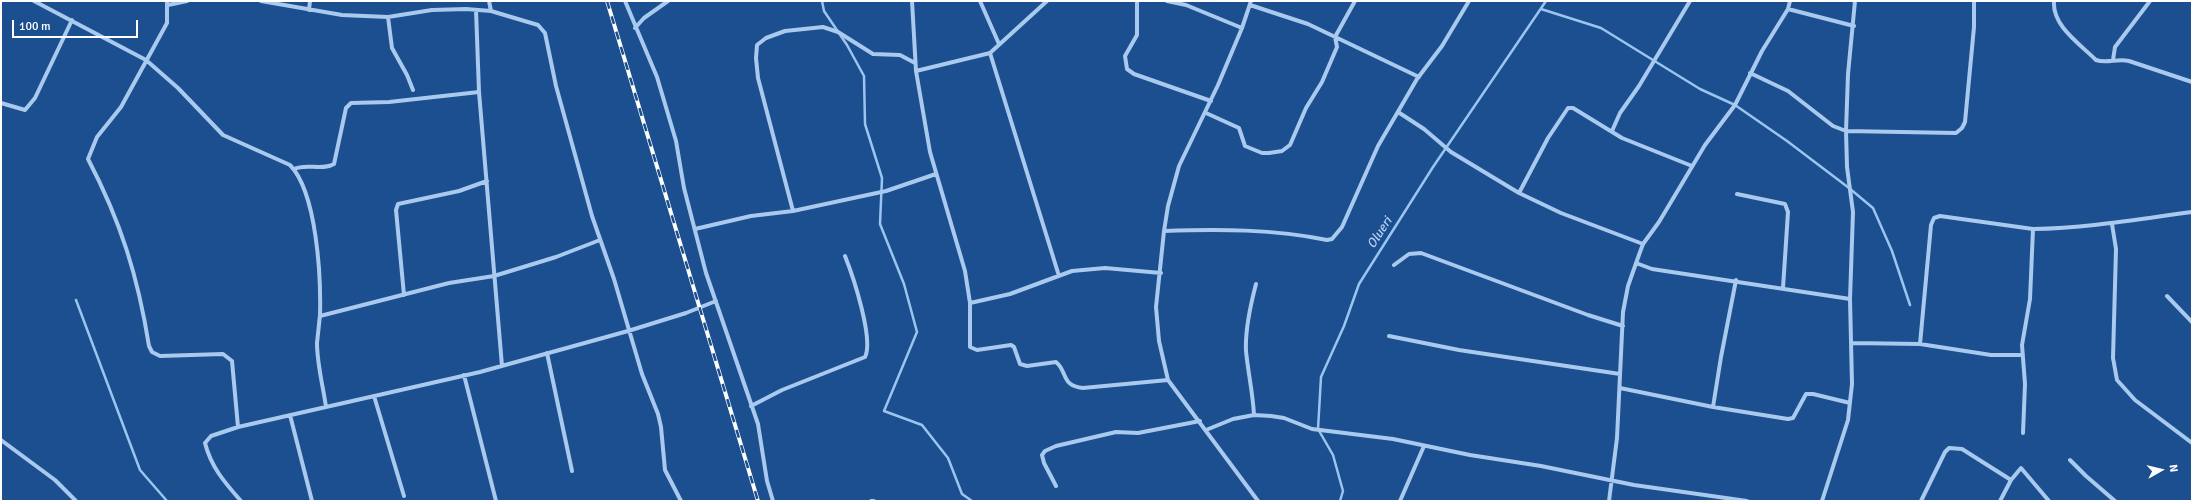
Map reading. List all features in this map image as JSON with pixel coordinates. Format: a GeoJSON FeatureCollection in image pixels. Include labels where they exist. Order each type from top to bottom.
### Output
{"type":"FeatureCollection","features":[{"type":"Feature","properties":{"kind":"street"},"geometry":{"type":"LineString","coordinates":[[34,1],[146,60],[178,88],[223,135],[290,165],[294,169],[307,198],[312,217],[320,274],[320,316],[317,344],[326,407]]}},
{"type":"Feature","properties":{"kind":"street"},"geometry":{"type":"LineString","coordinates":[[187,1],[168,3],[167,23],[121,107],[97,137],[88,160],[125,241],[136,279],[148,346],[152,352],[160,356],[223,354],[232,361],[238,427]]}},
{"type":"Feature","properties":{"kind":"street"},"geometry":{"type":"LineString","coordinates":[[261,1],[342,15],[388,17],[432,10],[491,11],[528,20],[538,25],[545,33],[556,86],[600,240],[628,331],[661,427],[665,470],[681,501]]}},
{"type":"Feature","properties":{"kind":"street"},"geometry":{"type":"LineString","coordinates":[[309,10],[310,1]]}},
{"type":"Feature","properties":{"kind":"street"},"geometry":{"type":"LineString","coordinates":[[489,1],[491,11]]}},
{"type":"Feature","properties":{"kind":"street"},"geometry":{"type":"LineString","coordinates":[[625,1],[635,28],[657,77],[676,142],[684,188],[695,229],[716,301],[758,424],[767,481],[773,501]]}},
{"type":"Feature","properties":{"kind":"street"},"geometry":{"type":"LineString","coordinates":[[635,28],[644,18],[668,1]]}},
{"type":"Feature","properties":{"kind":"street"},"geometry":{"type":"LineString","coordinates":[[912,1],[916,71],[936,174],[965,271],[970,303],[969,341],[972,349],[977,350],[1011,345],[1014,347],[1020,364],[1027,366],[1056,362],[1060,365],[1064,378],[1075,387],[1083,388],[1168,380]]}},
{"type":"Feature","properties":{"kind":"street"},"geometry":{"type":"LineString","coordinates":[[980,1],[999,44]]}},
{"type":"Feature","properties":{"kind":"street"},"geometry":{"type":"LineString","coordinates":[[916,71],[990,53],[1047,1]]}},
{"type":"Feature","properties":{"kind":"street"},"geometry":{"type":"LineString","coordinates":[[1138,1],[1137,35],[1125,56],[1127,70],[1134,74],[1211,101]]}},
{"type":"Feature","properties":{"kind":"street"},"geometry":{"type":"LineString","coordinates":[[1167,1],[1186,6],[1242,28]]}},
{"type":"Feature","properties":{"kind":"street"},"geometry":{"type":"LineString","coordinates":[[1206,113],[1239,128],[1245,146],[1262,153],[1282,151],[1290,145],[1306,108],[1322,82],[1337,47],[1335,37],[1355,1]]}},
{"type":"Feature","properties":{"kind":"street"},"geometry":{"type":"LineString","coordinates":[[1164,231],[1205,230],[1263,232],[1327,240],[1332,239],[1342,227],[1378,146],[1419,77],[1442,46],[1470,1]]}},
{"type":"Feature","properties":{"kind":"street"},"geometry":{"type":"LineString","coordinates":[[1612,131],[1620,113],[1639,86],[1690,1]]}},
{"type":"Feature","properties":{"kind":"street"},"geometry":{"type":"LineString","coordinates":[[1609,501],[1620,388],[1623,312],[1628,286],[1636,263],[1643,244],[1659,222],[1692,166],[1730,109],[1735,105],[1750,73],[1788,9],[1790,1]]}},
{"type":"Feature","properties":{"kind":"street"},"geometry":{"type":"LineString","coordinates":[[1822,501],[1848,420],[1850,403],[1852,343],[1850,299],[1853,212],[1847,167],[1846,131],[1848,74],[1854,26],[1855,1]]}},
{"type":"Feature","properties":{"kind":"street"},"geometry":{"type":"LineString","coordinates":[[1750,73],[1788,91],[1832,126],[1846,131],[1956,133],[1966,122],[1974,27],[1974,1]]}},
{"type":"Feature","properties":{"kind":"street"},"geometry":{"type":"LineString","coordinates":[[2054,1],[2056,15],[2063,28],[2096,60],[2102,62],[2121,58],[2192,82]]}},
{"type":"Feature","properties":{"kind":"street"},"geometry":{"type":"LineString","coordinates":[[2113,60],[2115,47],[2150,1]]}},
{"type":"Feature","properties":{"kind":"street"},"geometry":{"type":"LineString","coordinates":[[1258,501],[1200,421],[1168,380],[1159,341],[1156,307],[1168,206],[1179,166],[1206,113],[1242,28],[1250,3],[1308,24],[1419,77]]}},
{"type":"Feature","properties":{"kind":"street"},"geometry":{"type":"LineString","coordinates":[[1788,9],[1854,26]]}},
{"type":"Feature","properties":{"kind":"street"},"geometry":{"type":"LineString","coordinates":[[476,10],[479,92],[502,366]]}},
{"type":"Feature","properties":{"kind":"street"},"geometry":{"type":"LineString","coordinates":[[388,17],[392,48],[407,75],[413,90]]}},
{"type":"Feature","properties":{"kind":"street"},"geometry":{"type":"LineString","coordinates":[[1,103],[25,110],[35,98],[72,20]]}},
{"type":"Feature","properties":{"kind":"street"},"geometry":{"type":"LineString","coordinates":[[793,211],[758,78],[756,58],[757,46],[766,38],[785,31],[823,27],[838,32],[873,54],[900,55],[915,63]]}},
{"type":"Feature","properties":{"kind":"street"},"geometry":{"type":"LineString","coordinates":[[990,53],[1059,276]]}},
{"type":"Feature","properties":{"kind":"street"},"geometry":{"type":"LineString","coordinates":[[294,169],[300,167],[330,166],[334,164],[346,108],[351,103],[389,102],[479,92]]}},
{"type":"Feature","properties":{"kind":"street"},"geometry":{"type":"LineString","coordinates":[[1519,193],[1548,138],[1568,108],[1572,108],[1644,148],[1692,166]]}},
{"type":"Feature","properties":{"kind":"street"},"geometry":{"type":"LineString","coordinates":[[1398,112],[1424,130],[1451,152],[1519,193],[1561,213],[1643,244]]}},
{"type":"Feature","properties":{"kind":"street"},"geometry":{"type":"LineString","coordinates":[[695,229],[751,216],[793,211],[886,191],[936,174]]}},
{"type":"Feature","properties":{"kind":"street"},"geometry":{"type":"LineString","coordinates":[[404,295],[396,210],[398,204],[459,191],[487,181]]}},
{"type":"Feature","properties":{"kind":"street"},"geometry":{"type":"LineString","coordinates":[[1737,194],[1785,204],[1786,206],[1783,288]]}},
{"type":"Feature","properties":{"kind":"street"},"geometry":{"type":"LineString","coordinates":[[1920,344],[1931,226],[1934,218],[1940,216],[2033,229],[2112,224],[2192,212]]}},
{"type":"Feature","properties":{"kind":"street"},"geometry":{"type":"LineString","coordinates":[[2112,224],[2116,249],[2113,358],[2117,380],[2135,400],[2192,443]]}},
{"type":"Feature","properties":{"kind":"street"},"geometry":{"type":"LineString","coordinates":[[2022,433],[2025,384],[2023,354],[2030,299],[2033,229]]}},
{"type":"Feature","properties":{"kind":"street"},"geometry":{"type":"LineString","coordinates":[[320,316],[449,283],[494,276],[556,258],[600,240]]}},
{"type":"Feature","properties":{"kind":"street"},"geometry":{"type":"LineString","coordinates":[[1394,265],[1409,254],[1421,252],[1474,274],[1623,326]]}},
{"type":"Feature","properties":{"kind":"street"},"geometry":{"type":"LineString","coordinates":[[751,406],[782,390],[865,358],[868,351],[866,329],[852,273],[845,256]]}},
{"type":"Feature","properties":{"kind":"street"},"geometry":{"type":"LineString","coordinates":[[1636,263],[1652,268],[1850,299]]}},
{"type":"Feature","properties":{"kind":"street"},"geometry":{"type":"LineString","coordinates":[[970,303],[1010,294],[1072,271],[1106,268],[1161,273]]}},
{"type":"Feature","properties":{"kind":"street"},"geometry":{"type":"LineString","coordinates":[[1713,407],[1720,357],[1736,280]]}},
{"type":"Feature","properties":{"kind":"street"},"geometry":{"type":"LineString","coordinates":[[1254,415],[1252,383],[1246,350],[1256,284]]}},
{"type":"Feature","properties":{"kind":"street"},"geometry":{"type":"LineString","coordinates":[[2168,296],[2192,322]]}},
{"type":"Feature","properties":{"kind":"street"},"geometry":{"type":"LineString","coordinates":[[241,501],[216,471],[209,458],[205,443],[211,436],[238,427],[502,366],[628,331],[686,313],[716,301]]}},
{"type":"Feature","properties":{"kind":"street"},"geometry":{"type":"LineString","coordinates":[[1389,336],[1452,349],[1620,374]]}},
{"type":"Feature","properties":{"kind":"street"},"geometry":{"type":"LineString","coordinates":[[1852,343],[1920,344],[1991,355],[2023,354]]}},
{"type":"Feature","properties":{"kind":"street"},"geometry":{"type":"LineString","coordinates":[[547,353],[572,471]]}},
{"type":"Feature","properties":{"kind":"street"},"geometry":{"type":"LineString","coordinates":[[464,375],[496,501]]}},
{"type":"Feature","properties":{"kind":"street"},"geometry":{"type":"LineString","coordinates":[[1620,388],[1713,407],[1788,419],[1793,418],[1798,412],[1806,394],[1850,403]]}},
{"type":"Feature","properties":{"kind":"street"},"geometry":{"type":"LineString","coordinates":[[374,396],[404,496]]}},
{"type":"Feature","properties":{"kind":"street"},"geometry":{"type":"LineString","coordinates":[[290,415],[312,501]]}},
{"type":"Feature","properties":{"kind":"street"},"geometry":{"type":"LineString","coordinates":[[1206,430],[1233,419],[1254,415],[1284,418],[1312,429],[1393,439],[1612,480],[1700,495],[1747,501]]}},
{"type":"Feature","properties":{"kind":"street"},"geometry":{"type":"LineString","coordinates":[[1056,486],[1044,463],[1042,455],[1045,451],[1056,446],[1116,432],[1138,433],[1200,421]]}},
{"type":"Feature","properties":{"kind":"street"},"geometry":{"type":"LineString","coordinates":[[1,440],[54,480],[76,501]]}},
{"type":"Feature","properties":{"kind":"street"},"geometry":{"type":"LineString","coordinates":[[1400,501],[1424,446]]}},
{"type":"Feature","properties":{"kind":"street"},"geometry":{"type":"LineString","coordinates":[[1921,501],[1945,452],[1949,448],[1962,449],[2011,480]]}},
{"type":"Feature","properties":{"kind":"street"},"geometry":{"type":"LineString","coordinates":[[2070,460],[2115,501]]}},
{"type":"Feature","properties":{"kind":"street"},"geometry":{"type":"LineString","coordinates":[[2000,501],[2011,480],[2020,469],[2023,469],[2049,501]]}},
{"type":"Feature","properties":{"kind":"street"},"geometry":{"type":"LineString","coordinates":[[1700,495],[1701,501]]}},
{"type":"Feature","properties":{"kind":"waterway"},"geometry":{"type":"LineString","coordinates":[[822,1],[824,11],[847,45],[864,76],[865,124],[882,178],[880,224],[904,284],[917,332],[884,411],[922,425],[948,458],[962,494],[972,501]]}},
{"type":"Feature","properties":{"kind":"waterway","name":"Olueri"},"geometry":{"type":"LineString","coordinates":[[1340,501],[1343,491],[1333,455],[1318,429],[1321,377],[1344,326],[1359,284],[1433,167],[1546,1]]}},
{"type":"Feature","properties":{"kind":"waterway"},"geometry":{"type":"LineString","coordinates":[[1541,9],[1601,28],[1700,89],[1735,105],[1787,141],[1849,188],[1873,208],[1892,251],[1910,305]]}},
{"type":"Feature","properties":{"kind":"waterway"},"geometry":{"type":"LineString","coordinates":[[76,300],[140,470],[167,501]]}},
{"type":"Feature","properties":{"kind":"railway"},"geometry":{"type":"LineString","coordinates":[[607,1],[758,501]]}}]}
